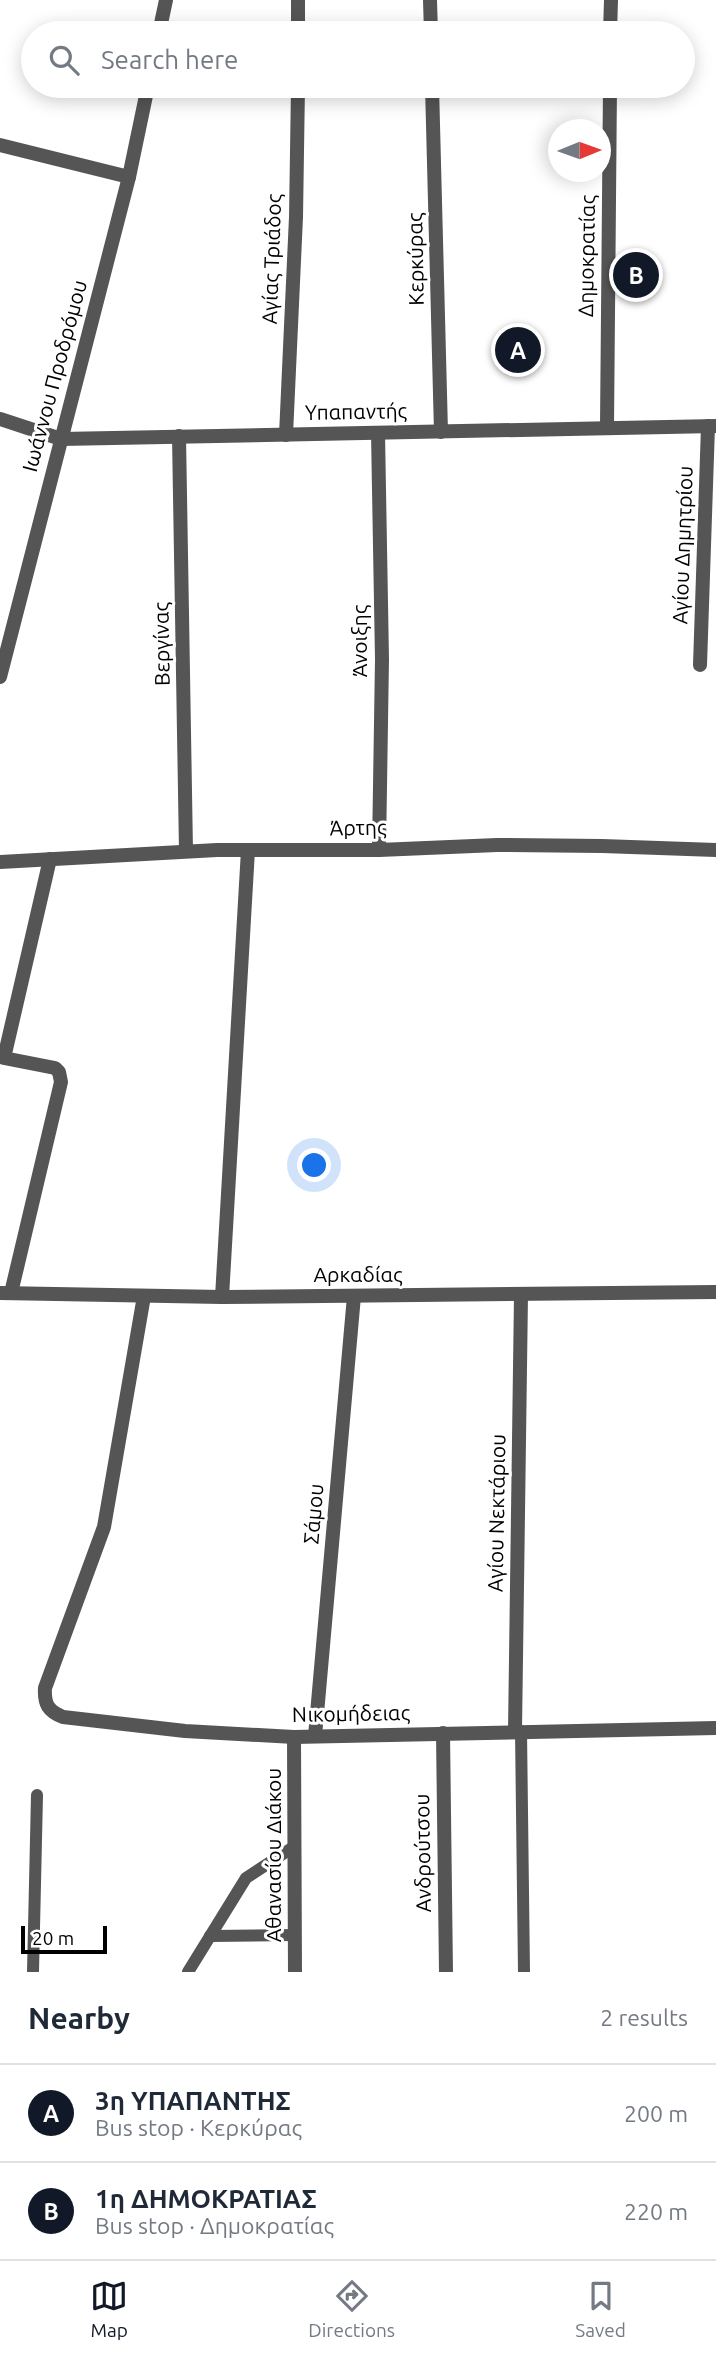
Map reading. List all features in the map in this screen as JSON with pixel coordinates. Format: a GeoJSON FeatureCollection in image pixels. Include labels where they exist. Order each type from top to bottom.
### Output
{"type":"FeatureCollection","features":[{"type":"Feature","properties":{"kind":"street"},"geometry":{"type":"LineString","coordinates":[[162,21],[166,0]]}},
{"type":"Feature","properties":{"kind":"street"},"geometry":{"type":"LineString","coordinates":[[298,0],[298,21]]}},
{"type":"Feature","properties":{"kind":"street"},"geometry":{"type":"LineString","coordinates":[[430,0],[431,21]]}},
{"type":"Feature","properties":{"kind":"street"},"geometry":{"type":"LineString","coordinates":[[610,21],[611,0]]}},
{"type":"Feature","properties":{"kind":"street","name":"Ιωάννου Προδρόμου"},"geometry":{"type":"LineString","coordinates":[[0,677],[129,177],[145,98]]}},
{"type":"Feature","properties":{"kind":"street","name":"Αγίας Τριάδος"},"geometry":{"type":"LineString","coordinates":[[286,435],[296,218],[298,98]]}},
{"type":"Feature","properties":{"kind":"street","name":"Κερκύρας"},"geometry":{"type":"LineString","coordinates":[[432,98],[441,432]]}},
{"type":"Feature","properties":{"kind":"street","name":"Δημοκρατίας"},"geometry":{"type":"LineString","coordinates":[[607,427],[610,98]]}},
{"type":"Feature","properties":{"kind":"street"},"geometry":{"type":"LineString","coordinates":[[0,145],[129,177]]}},
{"type":"Feature","properties":{"kind":"street","name":"Υπαπαντής"},"geometry":{"type":"LineString","coordinates":[[0,419],[61,439],[712,426]]}},
{"type":"Feature","properties":{"kind":"street","name":"Αγίου Δημητρίου"},"geometry":{"type":"LineString","coordinates":[[700,666],[712,426]]}},
{"type":"Feature","properties":{"kind":"street","name":"Άνοιξης"},"geometry":{"type":"LineString","coordinates":[[378,433],[382,659],[379,850]]}},
{"type":"Feature","properties":{"kind":"street","name":"Βεργίνας"},"geometry":{"type":"LineString","coordinates":[[179,436],[186,851]]}},
{"type":"Feature","properties":{"kind":"street","name":"Άρτης"},"geometry":{"type":"LineString","coordinates":[[0,862],[186,851],[379,850],[497,845],[716,850]]}},
{"type":"Feature","properties":{"kind":"street"},"geometry":{"type":"LineString","coordinates":[[222,1297],[248,850]]}},
{"type":"Feature","properties":{"kind":"street"},"geometry":{"type":"LineString","coordinates":[[5,1293],[61,1082],[59,1072],[55,1068],[2,1058],[50,859]]}},
{"type":"Feature","properties":{"kind":"street","name":"Αρκαδίας"},"geometry":{"type":"LineString","coordinates":[[5,1293],[222,1297],[716,1292]]}},
{"type":"Feature","properties":{"kind":"street","name":"Αγίου Νεκτάριου"},"geometry":{"type":"LineString","coordinates":[[518,1731],[521,1295]]}},
{"type":"Feature","properties":{"kind":"street","name":"Νικομήδειας"},"geometry":{"type":"LineString","coordinates":[[144,1296],[104,1527],[57,1653],[44,1698],[47,1707],[54,1713],[63,1717],[185,1731],[294,1737],[716,1728]]}},
{"type":"Feature","properties":{"kind":"street","name":"Σάμου"},"geometry":{"type":"LineString","coordinates":[[316,1736],[354,1296]]}},
{"type":"Feature","properties":{"kind":"street","name":"Ανδρούτσου"},"geometry":{"type":"LineString","coordinates":[[443,1733],[446,1972]]}},
{"type":"Feature","properties":{"kind":"street","name":"Αθανασίου Διάκου"},"geometry":{"type":"LineString","coordinates":[[294,1737],[295,1972]]}},
{"type":"Feature","properties":{"kind":"lane"},"geometry":{"type":"LineString","coordinates":[[518,1731],[524,1972]]}},
{"type":"Feature","properties":{"kind":"lane"},"geometry":{"type":"LineString","coordinates":[[33,1972],[37,1795]]}},
{"type":"Feature","properties":{"kind":"lane"},"geometry":{"type":"LineString","coordinates":[[188,1972],[246,1878],[295,1846]]}},
{"type":"Feature","properties":{"kind":"lane"},"geometry":{"type":"LineString","coordinates":[[211,1936],[295,1935]]}},
{"type":"Feature","properties":{"kind":"place","name":"1η ΔΗΜΟΚΡΑΤΙΑΣ"},"geometry":{"type":"Point","coordinates":[636,275]}},
{"type":"Feature","properties":{"kind":"place","name":"3η ΥΠΑΠΑΝΤΗΣ"},"geometry":{"type":"Point","coordinates":[518,350]}}]}
